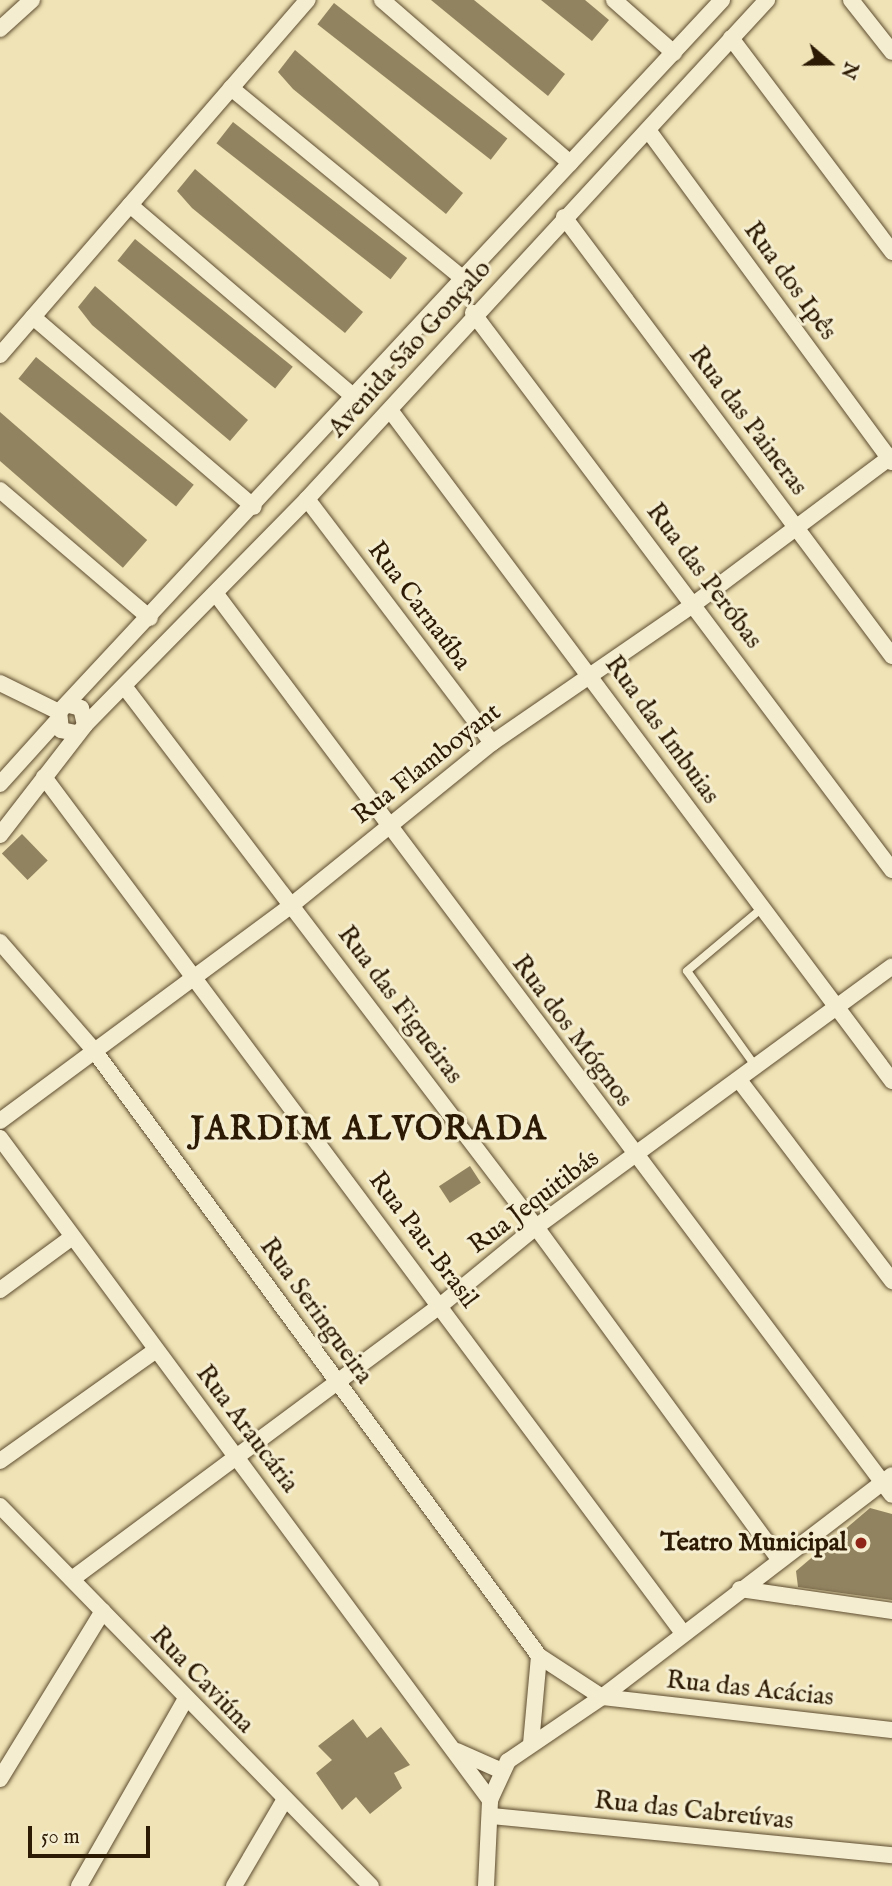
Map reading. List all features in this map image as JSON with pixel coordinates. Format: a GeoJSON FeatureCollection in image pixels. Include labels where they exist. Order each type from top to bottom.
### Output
{"type":"FeatureCollection","features":[{"type":"Feature","properties":{"kind":"street"},"geometry":{"type":"LineString","coordinates":[[0,29],[32,0]]}},
{"type":"Feature","properties":{"kind":"street"},"geometry":{"type":"LineString","coordinates":[[0,355],[308,0]]}},
{"type":"Feature","properties":{"kind":"street"},"geometry":{"type":"LineString","coordinates":[[382,0],[570,163]]}},
{"type":"Feature","properties":{"kind":"street"},"geometry":{"type":"LineString","coordinates":[[614,0],[674,53]]}},
{"type":"Feature","properties":{"kind":"street","name":"Avenida São Gonçalo"},"geometry":{"type":"LineString","coordinates":[[0,784],[62,712],[356,399],[462,278],[722,0]]}},
{"type":"Feature","properties":{"kind":"street","name":"Avenida São Gonçalo"},"geometry":{"type":"LineString","coordinates":[[0,835],[80,729],[307,499],[390,410],[474,313],[767,0]]}},
{"type":"Feature","properties":{"kind":"street"},"geometry":{"type":"LineString","coordinates":[[852,0],[892,52]]}},
{"type":"Feature","properties":{"kind":"street"},"geometry":{"type":"LineString","coordinates":[[732,38],[892,253]]}},
{"type":"Feature","properties":{"kind":"street"},"geometry":{"type":"LineString","coordinates":[[231,88],[462,278]]}},
{"type":"Feature","properties":{"kind":"street","name":"Rua dos Ipês"},"geometry":{"type":"LineString","coordinates":[[648,130],[891,458]]}},
{"type":"Feature","properties":{"kind":"street"},"geometry":{"type":"LineString","coordinates":[[130,205],[356,399]]}},
{"type":"Feature","properties":{"kind":"street","name":"Rua das Paineras"},"geometry":{"type":"LineString","coordinates":[[564,217],[892,656]]}},
{"type":"Feature","properties":{"kind":"street","name":"Rua das Peróbas"},"geometry":{"type":"LineString","coordinates":[[474,313],[892,870]]}},
{"type":"Feature","properties":{"kind":"street"},"geometry":{"type":"LineString","coordinates":[[33,317],[254,507]]}},
{"type":"Feature","properties":{"kind":"street","name":"Rua das Imbuias"},"geometry":{"type":"LineString","coordinates":[[390,410],[590,672],[892,1082]]}},
{"type":"Feature","properties":{"kind":"street","name":"Rua Flamboyant"},"geometry":{"type":"LineString","coordinates":[[0,1121],[93,1049],[197,977],[293,904],[387,824],[492,743],[590,672],[695,604],[891,458]]}},
{"type":"Feature","properties":{"kind":"street"},"geometry":{"type":"LineString","coordinates":[[0,490],[150,618]]}},
{"type":"Feature","properties":{"kind":"street","name":"Rua Carnaúba"},"geometry":{"type":"LineString","coordinates":[[307,499],[492,743]]}},
{"type":"Feature","properties":{"kind":"street","name":"Rua dos Mógnos"},"geometry":{"type":"LineString","coordinates":[[216,594],[636,1157],[889,1484]]}},
{"type":"Feature","properties":{"kind":"street"},"geometry":{"type":"LineString","coordinates":[[0,683],[62,712],[85,713],[80,729],[66,733],[62,712]]}},
{"type":"Feature","properties":{"kind":"street","name":"Rua das Figueiras"},"geometry":{"type":"LineString","coordinates":[[124,686],[293,904],[536,1227],[780,1560]]}},
{"type":"Feature","properties":{"kind":"street","name":"Rua Pau-Brasil"},"geometry":{"type":"LineString","coordinates":[[44,777],[197,977],[683,1633]]}},
{"type":"Feature","properties":{"kind":"street","name":"Rua Seringueira"},"geometry":{"type":"LineString","coordinates":[[0,942],[93,1049],[539,1656],[602,1697]]}},
{"type":"Feature","properties":{"kind":"street","name":"Rua Jequitibás"},"geometry":{"type":"LineString","coordinates":[[72,1579],[441,1305],[536,1227],[636,1157],[892,966]]}},
{"type":"Feature","properties":{"kind":"street"},"geometry":{"type":"LineString","coordinates":[[739,1080],[892,1281]]}},
{"type":"Feature","properties":{"kind":"street","name":"Rua Araucária"},"geometry":{"type":"LineString","coordinates":[[0,1138],[71,1238],[455,1750],[491,1808]]}},
{"type":"Feature","properties":{"kind":"street"},"geometry":{"type":"LineString","coordinates":[[0,1290],[71,1238]]}},
{"type":"Feature","properties":{"kind":"street"},"geometry":{"type":"LineString","coordinates":[[0,1461],[156,1350]]}},
{"type":"Feature","properties":{"kind":"street"},"geometry":{"type":"LineString","coordinates":[[486,1886],[491,1808],[502,1771],[531,1744],[602,1697],[740,1589],[889,1484]]}},
{"type":"Feature","properties":{"kind":"street","name":"Rua Caviúna"},"geometry":{"type":"LineString","coordinates":[[3,1516],[72,1579],[185,1700],[371,1886]]}},
{"type":"Feature","properties":{"kind":"street"},"geometry":{"type":"LineString","coordinates":[[740,1589],[892,1611]]}},
{"type":"Feature","properties":{"kind":"street"},"geometry":{"type":"LineString","coordinates":[[0,1779],[103,1611]]}},
{"type":"Feature","properties":{"kind":"street"},"geometry":{"type":"LineString","coordinates":[[531,1744],[539,1656]]}},
{"type":"Feature","properties":{"kind":"street","name":"Rua das Acácias"},"geometry":{"type":"LineString","coordinates":[[602,1697],[892,1730]]}},
{"type":"Feature","properties":{"kind":"street"},"geometry":{"type":"LineString","coordinates":[[79,1886],[185,1700]]}},
{"type":"Feature","properties":{"kind":"street","name":"Rua Araucária"},"geometry":{"type":"LineString","coordinates":[[455,1750],[502,1771]]}},
{"type":"Feature","properties":{"kind":"street"},"geometry":{"type":"LineString","coordinates":[[234,1886],[285,1799]]}},
{"type":"Feature","properties":{"kind":"street","name":"Rua das Cabreúvas"},"geometry":{"type":"LineString","coordinates":[[491,1808],[892,1855]]}},
{"type":"Feature","properties":{"kind":"lane"},"geometry":{"type":"LineString","coordinates":[[756,1067],[687,971],[762,908]]}},
{"type":"Feature","properties":{"kind":"building"},"geometry":{"type":"Polygon","coordinates":[[[431,0],[474,0],[565,74],[548,96],[431,0]]]}},
{"type":"Feature","properties":{"kind":"building"},"geometry":{"type":"Polygon","coordinates":[[[541,0],[585,0],[609,20],[592,41],[541,0]]]}},
{"type":"Feature","properties":{"kind":"building"},"geometry":{"type":"Polygon","coordinates":[[[334,3],[507,138],[491,160],[317,24],[334,3]]]}},
{"type":"Feature","properties":{"kind":"building"},"geometry":{"type":"Polygon","coordinates":[[[295,50],[463,193],[446,214],[293,89],[278,72],[295,50]]]}},
{"type":"Feature","properties":{"kind":"building"},"geometry":{"type":"Polygon","coordinates":[[[233,122],[407,258],[391,279],[216,143],[233,122]]]}},
{"type":"Feature","properties":{"kind":"building"},"geometry":{"type":"Polygon","coordinates":[[[195,169],[363,312],[345,333],[192,208],[177,191],[195,169]]]}},
{"type":"Feature","properties":{"kind":"building"},"geometry":{"type":"Polygon","coordinates":[[[135,239],[293,367],[275,389],[117,261],[135,239]]]}},
{"type":"Feature","properties":{"kind":"building"},"geometry":{"type":"Polygon","coordinates":[[[95,286],[248,420],[230,441],[92,325],[78,307],[95,286]]]}},
{"type":"Feature","properties":{"kind":"building"},"geometry":{"type":"Polygon","coordinates":[[[36,357],[194,485],[176,507],[18,379],[36,357]]]}},
{"type":"Feature","properties":{"kind":"building"},"geometry":{"type":"Polygon","coordinates":[[[0,412],[147,540],[123,568],[0,461],[0,412]]]}},
{"type":"Feature","properties":{"kind":"building"},"geometry":{"type":"Polygon","coordinates":[[[22,834],[48,861],[28,880],[2,853],[22,834]]]}},
{"type":"Feature","properties":{"kind":"building"},"geometry":{"type":"Polygon","coordinates":[[[470,1166],[481,1183],[450,1203],[439,1186],[470,1166]]]}},
{"type":"Feature","properties":{"kind":"building","name":"Teatro Municipal"},"geometry":{"type":"Polygon","coordinates":[[[870,1508],[892,1514],[892,1600],[798,1587],[796,1571],[870,1508]]]}},
{"type":"Feature","properties":{"kind":"building"},"geometry":{"type":"Polygon","coordinates":[[[353,1719],[367,1738],[381,1727],[410,1765],[394,1773],[402,1788],[370,1814],[356,1797],[342,1810],[316,1773],[332,1760],[318,1746],[353,1719]]]}},
{"type":"Feature","properties":{"kind":"place","name":"Teatro Municipal"},"geometry":{"type":"Point","coordinates":[861,1543]}},
{"type":"Feature","properties":{"kind":"district","name":"JARDIM ALVORADA"},"geometry":{"type":"Point","coordinates":[369,1131]}}]}
